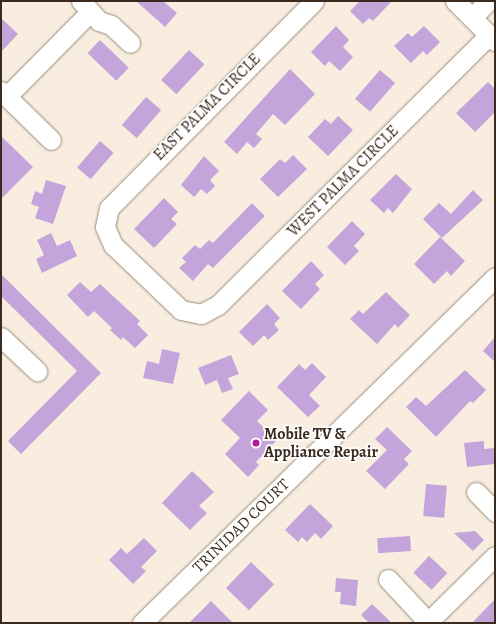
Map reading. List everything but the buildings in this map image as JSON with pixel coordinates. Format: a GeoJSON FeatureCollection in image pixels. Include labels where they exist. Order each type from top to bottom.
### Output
{"type":"FeatureCollection","features":[{"type":"Feature","properties":{"kind":"street","name":"EAST PALMA CIRCLE"},"geometry":{"type":"LineString","coordinates":[[191,314],[174,304],[113,245],[107,232],[106,217],[114,200],[314,1]]}},
{"type":"Feature","properties":{"kind":"street"},"geometry":{"type":"LineString","coordinates":[[455,1],[492,38]]}},
{"type":"Feature","properties":{"kind":"street"},"geometry":{"type":"LineString","coordinates":[[472,18],[488,1]]}},
{"type":"Feature","properties":{"kind":"street"},"geometry":{"type":"LineString","coordinates":[[51,140],[4,94],[85,6],[99,21],[111,25],[130,43]]}},
{"type":"Feature","properties":{"kind":"street","name":"WEST PALMA CIRCLE"},"geometry":{"type":"LineString","coordinates":[[191,314],[201,314],[218,306],[492,38]]}},
{"type":"Feature","properties":{"kind":"street","name":"TRINIDAD COURT"},"geometry":{"type":"LineString","coordinates":[[142,623],[495,277]]}},
{"type":"Feature","properties":{"kind":"street"},"geometry":{"type":"LineString","coordinates":[[1,337],[37,371]]}},
{"type":"Feature","properties":{"kind":"street"},"geometry":{"type":"LineString","coordinates":[[476,492],[495,512]]}},
{"type":"Feature","properties":{"kind":"street"},"geometry":{"type":"LineString","coordinates":[[388,579],[427,622],[495,556]]}},
{"type":"Feature","properties":{"kind":"place","name":"Mobile TV & Appliance Repair"},"geometry":{"type":"Point","coordinates":[256,443]}}]}
